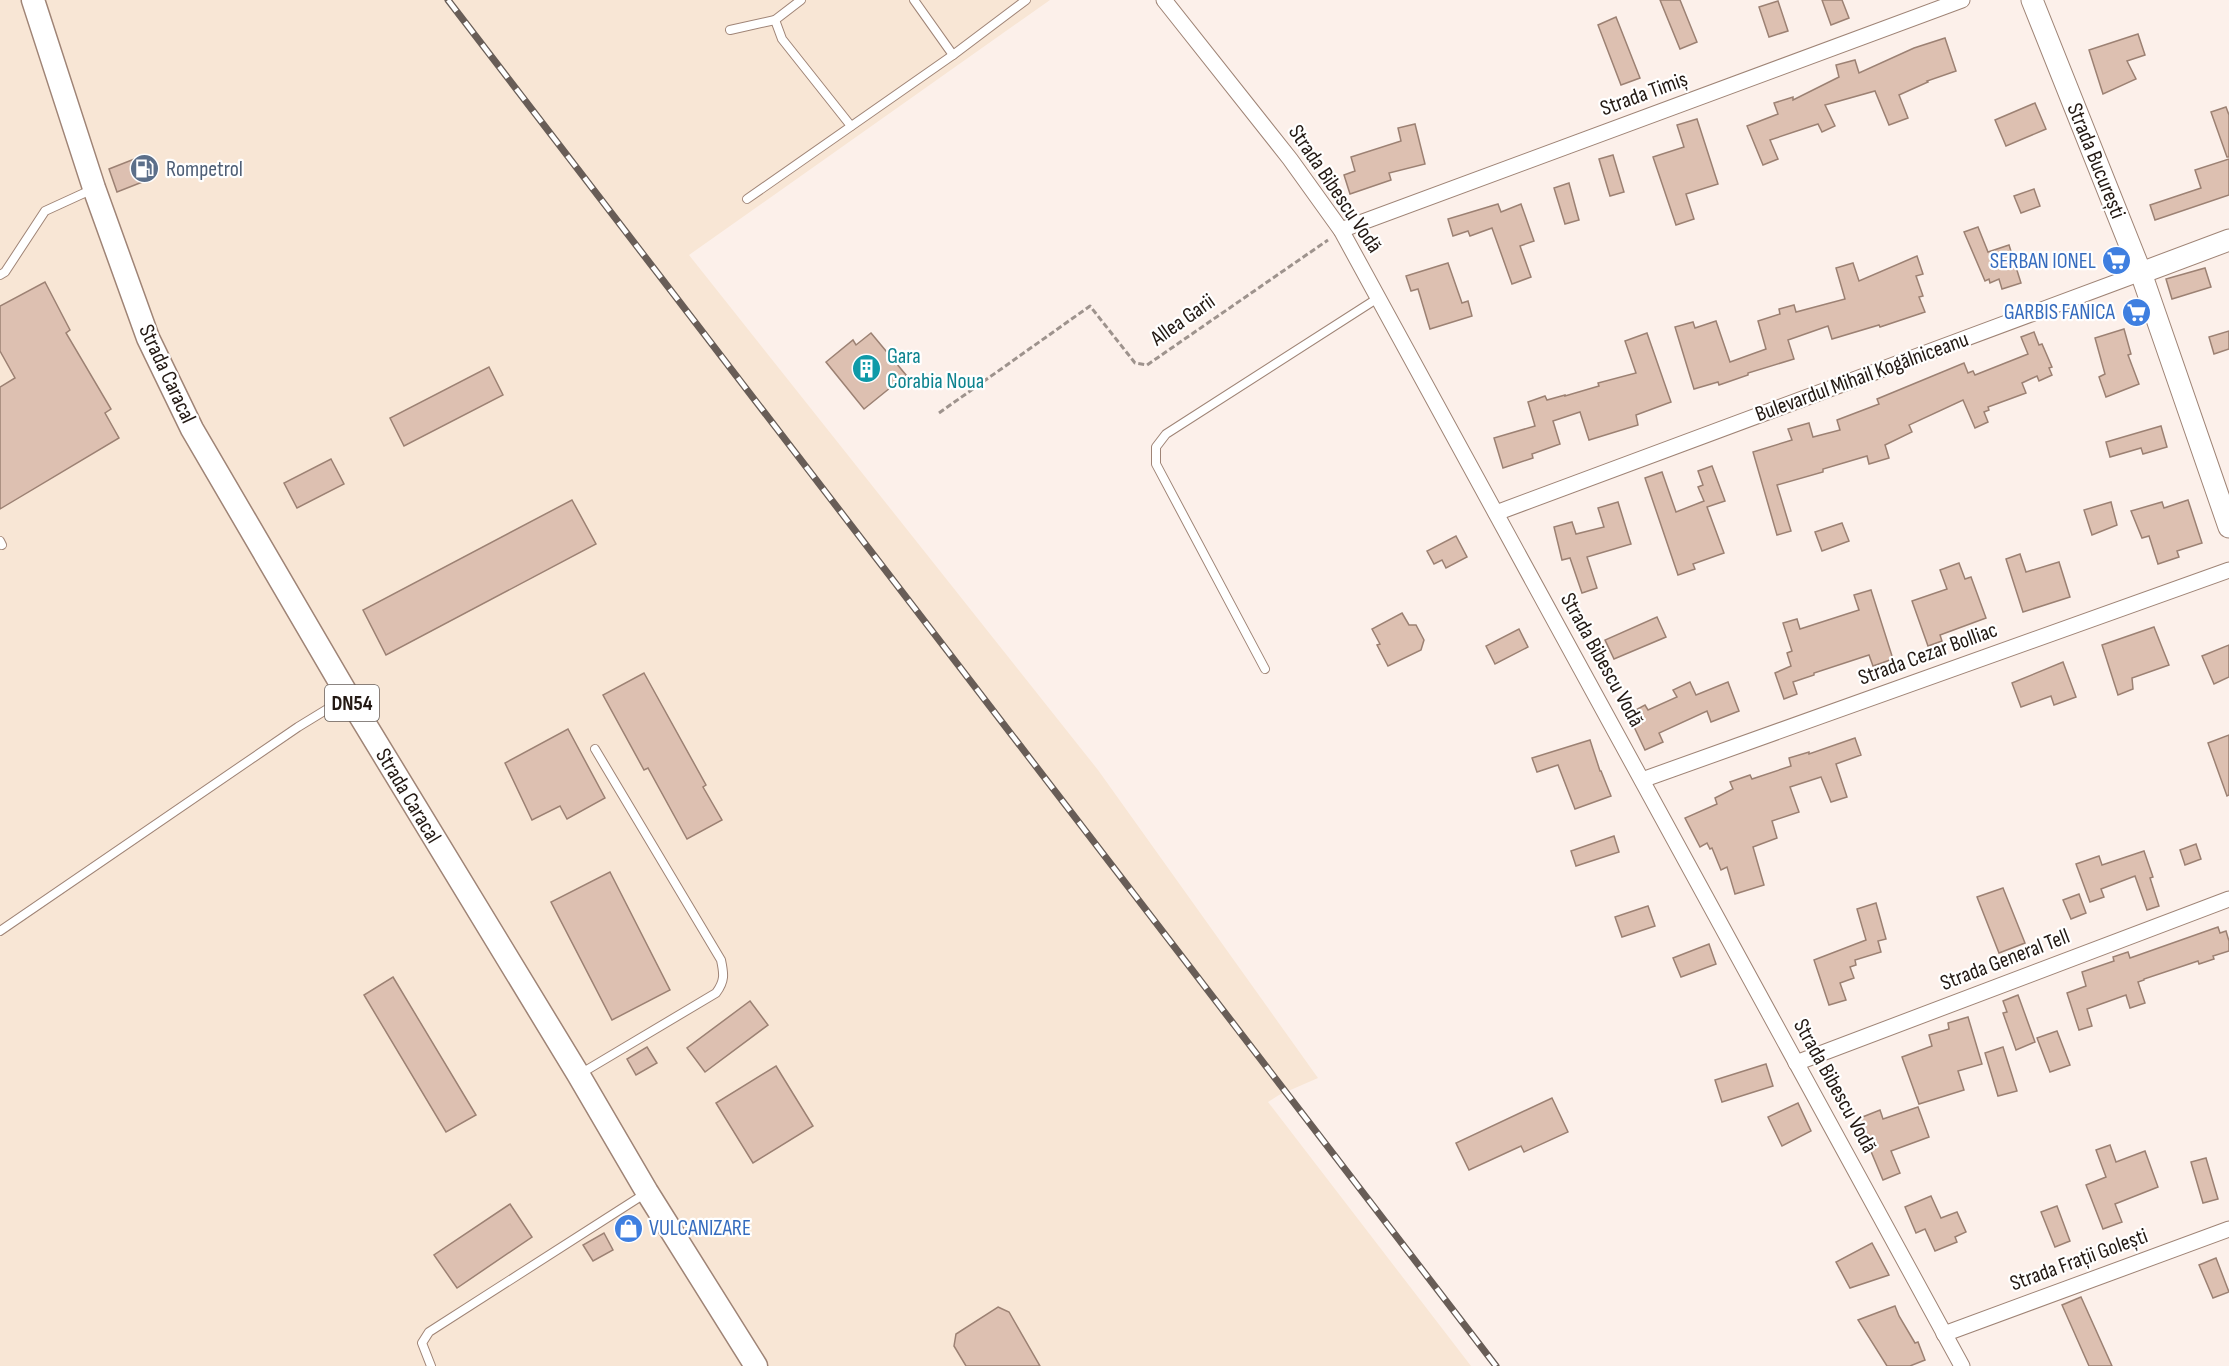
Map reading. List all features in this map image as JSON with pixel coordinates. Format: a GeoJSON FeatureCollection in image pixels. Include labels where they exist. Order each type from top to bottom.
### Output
{"type":"FeatureCollection","features":[{"type":"Feature","properties":{"kind":"main road","name":"Strada Caracal"},"geometry":{"type":"LineString","coordinates":[[33,0],[94,188],[148,338],[192,429],[348,696],[578,1074],[647,1192],[756,1366]]}},
{"type":"Feature","properties":{"kind":"street","name":"Strada Bibescu Vodă"},"geometry":{"type":"LineString","coordinates":[[1164,0],[1290,159],[1341,230],[1962,1366]]}},
{"type":"Feature","properties":{"kind":"street","name":"Strada Timiș"},"geometry":{"type":"LineString","coordinates":[[1341,230],[1962,0]]}},
{"type":"Feature","properties":{"kind":"street","name":"Strada București"},"geometry":{"type":"LineString","coordinates":[[2032,0],[2141,273],[2229,527]]}},
{"type":"Feature","properties":{"kind":"street","name":"Bulevardul Mihail Kogălniceanu"},"geometry":{"type":"LineString","coordinates":[[1496,513],[2229,240]]}},
{"type":"Feature","properties":{"kind":"street","name":"Strada Cezar Bolliac"},"geometry":{"type":"LineString","coordinates":[[1642,780],[2229,570]]}},
{"type":"Feature","properties":{"kind":"street","name":"Strada General Tell"},"geometry":{"type":"LineString","coordinates":[[1796,1063],[2229,899]]}},
{"type":"Feature","properties":{"kind":"street","name":"Strada Frații Golești"},"geometry":{"type":"LineString","coordinates":[[1944,1334],[2229,1229]]}},
{"type":"Feature","properties":{"kind":"lane"},"geometry":{"type":"LineString","coordinates":[[730,30],[775,20],[801,0]]}},
{"type":"Feature","properties":{"kind":"lane"},"geometry":{"type":"LineString","coordinates":[[914,0],[953,55]]}},
{"type":"Feature","properties":{"kind":"lane"},"geometry":{"type":"LineString","coordinates":[[747,199],[953,55],[1026,0]]}},
{"type":"Feature","properties":{"kind":"lane"},"geometry":{"type":"LineString","coordinates":[[775,20],[782,39],[851,126]]}},
{"type":"Feature","properties":{"kind":"lane"},"geometry":{"type":"LineString","coordinates":[[0,275],[5,272],[45,211],[94,188]]}},
{"type":"Feature","properties":{"kind":"lane"},"geometry":{"type":"LineString","coordinates":[[1265,669],[1156,464],[1156,447],[1166,434],[1378,298]]}},
{"type":"Feature","properties":{"kind":"lane"},"geometry":{"type":"LineString","coordinates":[[0,932],[348,696]]}},
{"type":"Feature","properties":{"kind":"lane"},"geometry":{"type":"LineString","coordinates":[[578,1074],[716,993],[722,984],[724,974],[720,960],[595,749]]}},
{"type":"Feature","properties":{"kind":"lane"},"geometry":{"type":"LineString","coordinates":[[431,1366],[423,1343],[429,1332],[647,1192]]}},
{"type":"Feature","properties":{"kind":"path","name":"Allea Garii"},"geometry":{"type":"LineString","coordinates":[[939,413],[1090,306],[1135,363],[1147,365],[1341,230]]}},
{"type":"Feature","properties":{"kind":"shaded area"},"geometry":{"type":"Polygon","coordinates":[[[0,0],[1050,0],[689,255],[1098,770],[1318,1078],[1268,1102],[1471,1366],[0,1366],[0,0]]]}},
{"type":"Feature","properties":{"kind":"building"},"geometry":{"type":"Polygon","coordinates":[[[1660,0],[1680,0],[1697,42],[1680,49],[1660,0]]]}},
{"type":"Feature","properties":{"kind":"building"},"geometry":{"type":"Polygon","coordinates":[[[1822,0],[1842,0],[1849,18],[1831,25],[1822,0]]]}},
{"type":"Feature","properties":{"kind":"building"},"geometry":{"type":"Polygon","coordinates":[[[1778,1],[1788,31],[1769,37],[1759,7],[1778,1]]]}},
{"type":"Feature","properties":{"kind":"building"},"geometry":{"type":"Polygon","coordinates":[[[1616,17],[1640,78],[1621,85],[1598,25],[1616,17]]]}},
{"type":"Feature","properties":{"kind":"building"},"geometry":{"type":"Polygon","coordinates":[[[2138,34],[2145,55],[2127,61],[2136,79],[2103,94],[2089,50],[2138,34]]]}},
{"type":"Feature","properties":{"kind":"building"},"geometry":{"type":"Polygon","coordinates":[[[1945,38],[1956,71],[1927,81],[1899,95],[1908,118],[1889,125],[1875,91],[1825,105],[1835,126],[1822,132],[1818,124],[1770,140],[1778,159],[1763,165],[1747,126],[1778,114],[1774,103],[1793,97],[1793,100],[1839,77],[1836,65],[1855,60],[1859,73],[1914,48],[1945,38]]]}},
{"type":"Feature","properties":{"kind":"building"},"geometry":{"type":"Polygon","coordinates":[[[2035,103],[2046,129],[2006,146],[1995,120],[2035,103]]]}},
{"type":"Feature","properties":{"kind":"building"},"geometry":{"type":"Polygon","coordinates":[[[2226,107],[2229,115],[2229,157],[2227,157],[2211,112],[2226,107]]]}},
{"type":"Feature","properties":{"kind":"building"},"geometry":{"type":"Polygon","coordinates":[[[1697,119],[1718,184],[1686,194],[1694,219],[1676,225],[1653,157],[1684,147],[1677,125],[1697,119]]]}},
{"type":"Feature","properties":{"kind":"building"},"geometry":{"type":"Polygon","coordinates":[[[1415,124],[1425,164],[1389,173],[1391,180],[1350,194],[1344,175],[1355,171],[1351,157],[1401,141],[1398,128],[1415,124]]]}},
{"type":"Feature","properties":{"kind":"building"},"geometry":{"type":"Polygon","coordinates":[[[1613,155],[1624,192],[1610,196],[1599,159],[1613,155]]]}},
{"type":"Feature","properties":{"kind":"building"},"geometry":{"type":"Polygon","coordinates":[[[142,156],[150,179],[117,192],[109,169],[142,156]]]}},
{"type":"Feature","properties":{"kind":"building"},"geometry":{"type":"Polygon","coordinates":[[[2229,159],[2229,195],[2155,220],[2150,205],[2201,188],[2195,170],[2229,159]]]}},
{"type":"Feature","properties":{"kind":"building"},"geometry":{"type":"Polygon","coordinates":[[[1569,183],[1579,220],[1565,224],[1554,188],[1569,183]]]}},
{"type":"Feature","properties":{"kind":"building"},"geometry":{"type":"Polygon","coordinates":[[[2034,189],[2040,206],[2021,213],[2014,196],[2034,189]]]}},
{"type":"Feature","properties":{"kind":"building"},"geometry":{"type":"Polygon","coordinates":[[[1498,204],[1501,212],[1521,204],[1534,241],[1520,246],[1531,277],[1512,284],[1492,228],[1470,236],[1468,231],[1453,236],[1448,219],[1498,204]]]}},
{"type":"Feature","properties":{"kind":"building"},"geometry":{"type":"Polygon","coordinates":[[[1978,227],[1988,252],[2009,245],[2021,283],[2002,289],[1999,279],[1990,283],[1989,279],[1985,281],[1964,232],[1978,227]]]}},
{"type":"Feature","properties":{"kind":"building"},"geometry":{"type":"Polygon","coordinates":[[[1917,256],[1923,274],[1916,276],[1923,296],[1919,297],[1925,312],[1880,327],[1879,325],[1832,339],[1828,326],[1788,340],[1794,359],[1748,373],[1748,375],[1719,385],[1718,382],[1694,389],[1675,327],[1693,322],[1695,328],[1716,321],[1730,362],[1766,349],[1758,321],[1780,314],[1779,309],[1794,305],[1796,312],[1845,299],[1836,268],[1853,263],[1859,281],[1917,256]]]}},
{"type":"Feature","properties":{"kind":"building"},"geometry":{"type":"Polygon","coordinates":[[[1448,263],[1462,303],[1468,301],[1472,316],[1430,329],[1418,289],[1411,291],[1406,276],[1448,263]]]}},
{"type":"Feature","properties":{"kind":"building"},"geometry":{"type":"Polygon","coordinates":[[[2205,268],[2211,287],[2172,299],[2166,279],[2205,268]]]}},
{"type":"Feature","properties":{"kind":"building"},"geometry":{"type":"Polygon","coordinates":[[[45,282],[70,330],[66,333],[111,409],[105,413],[119,438],[0,509],[0,387],[15,378],[0,351],[0,306],[45,282]]]}},
{"type":"Feature","properties":{"kind":"building"},"geometry":{"type":"Polygon","coordinates":[[[2124,329],[2131,354],[2128,355],[2139,384],[2106,397],[2099,377],[2105,374],[2095,338],[2124,329]]]}},
{"type":"Feature","properties":{"kind":"building"},"geometry":{"type":"Polygon","coordinates":[[[2229,331],[2229,349],[2214,354],[2209,337],[2229,331]]]}},
{"type":"Feature","properties":{"kind":"building"},"geometry":{"type":"Polygon","coordinates":[[[2034,332],[2052,367],[2049,368],[2052,375],[2039,381],[2037,376],[2022,383],[2026,393],[1988,407],[1989,410],[1984,412],[1988,422],[1975,428],[1963,400],[1909,425],[1912,432],[1885,445],[1889,458],[1869,464],[1867,456],[1777,485],[1791,531],[1777,535],[1753,452],[1792,440],[1788,429],[1809,423],[1813,437],[1840,430],[1837,420],[1879,404],[1877,399],[1964,363],[1968,373],[1973,371],[1975,375],[2028,354],[2021,337],[2034,332]]]}},
{"type":"Feature","properties":{"kind":"building","name":"Gara Corabia Noua"},"geometry":{"type":"Polygon","coordinates":[[[871,333],[906,375],[864,409],[826,362],[853,340],[856,345],[871,333]]]}},
{"type":"Feature","properties":{"kind":"building"},"geometry":{"type":"Polygon","coordinates":[[[1647,333],[1671,402],[1636,415],[1638,425],[1589,440],[1580,412],[1553,421],[1560,444],[1532,454],[1533,458],[1503,468],[1494,438],[1535,426],[1528,402],[1545,396],[1547,400],[1565,396],[1599,386],[1598,383],[1636,373],[1625,341],[1647,333]]]}},
{"type":"Feature","properties":{"kind":"building"},"geometry":{"type":"Polygon","coordinates":[[[489,367],[503,395],[404,446],[390,418],[489,367]]]}},
{"type":"Feature","properties":{"kind":"building"},"geometry":{"type":"Polygon","coordinates":[[[2161,426],[2167,447],[2143,454],[2141,448],[2110,457],[2106,442],[2161,426]]]}},
{"type":"Feature","properties":{"kind":"building"},"geometry":{"type":"Polygon","coordinates":[[[331,459],[344,484],[297,508],[284,483],[331,459]]]}},
{"type":"Feature","properties":{"kind":"building"},"geometry":{"type":"Polygon","coordinates":[[[1712,466],[1725,501],[1707,507],[1724,553],[1693,564],[1695,569],[1678,575],[1645,478],[1662,472],[1676,512],[1704,501],[1698,487],[1703,485],[1698,471],[1712,466]]]}},
{"type":"Feature","properties":{"kind":"building"},"geometry":{"type":"Polygon","coordinates":[[[572,500],[596,544],[386,655],[363,610],[572,500]]]}},
{"type":"Feature","properties":{"kind":"building"},"geometry":{"type":"Polygon","coordinates":[[[2188,500],[2202,543],[2177,551],[2179,557],[2158,564],[2149,536],[2142,538],[2131,511],[2162,502],[2164,508],[2188,500]]]}},
{"type":"Feature","properties":{"kind":"building"},"geometry":{"type":"Polygon","coordinates":[[[1618,502],[1631,544],[1587,557],[1597,588],[1582,593],[1570,558],[1562,560],[1554,527],[1572,522],[1576,534],[1604,527],[1598,508],[1618,502]]]}},
{"type":"Feature","properties":{"kind":"building"},"geometry":{"type":"Polygon","coordinates":[[[2111,502],[2117,525],[2092,535],[2084,510],[2111,502]]]}},
{"type":"Feature","properties":{"kind":"building"},"geometry":{"type":"Polygon","coordinates":[[[1842,523],[1849,541],[1822,551],[1815,532],[1842,523]]]}},
{"type":"Feature","properties":{"kind":"building"},"geometry":{"type":"Polygon","coordinates":[[[1456,536],[1467,557],[1446,568],[1442,560],[1434,564],[1427,551],[1456,536]]]}},
{"type":"Feature","properties":{"kind":"building"},"geometry":{"type":"Polygon","coordinates":[[[2020,554],[2026,572],[2059,562],[2070,597],[2023,612],[2006,559],[2020,554]]]}},
{"type":"Feature","properties":{"kind":"building"},"geometry":{"type":"Polygon","coordinates":[[[1959,563],[1965,579],[1971,577],[1986,618],[1940,635],[1942,641],[1928,646],[1912,601],[1947,589],[1940,570],[1959,563]]]}},
{"type":"Feature","properties":{"kind":"building"},"geometry":{"type":"Polygon","coordinates":[[[1871,590],[1893,659],[1873,666],[1869,655],[1814,673],[1814,675],[1793,682],[1797,694],[1784,699],[1775,673],[1791,666],[1787,653],[1792,651],[1783,623],[1797,619],[1800,629],[1859,610],[1854,595],[1871,590]]]}},
{"type":"Feature","properties":{"kind":"building"},"geometry":{"type":"Polygon","coordinates":[[[1402,613],[1409,625],[1416,625],[1424,640],[1421,650],[1388,666],[1372,629],[1402,613]]]}},
{"type":"Feature","properties":{"kind":"building"},"geometry":{"type":"Polygon","coordinates":[[[1657,617],[1666,637],[1614,659],[1605,640],[1657,617]]]}},
{"type":"Feature","properties":{"kind":"building"},"geometry":{"type":"Polygon","coordinates":[[[2154,627],[2169,665],[2132,678],[2133,689],[2118,695],[2102,645],[2154,627]]]}},
{"type":"Feature","properties":{"kind":"building"},"geometry":{"type":"Polygon","coordinates":[[[1519,629],[1528,647],[1495,664],[1486,646],[1519,629]]]}},
{"type":"Feature","properties":{"kind":"building"},"geometry":{"type":"Polygon","coordinates":[[[2229,645],[2229,677],[2214,684],[2202,656],[2229,645]]]}},
{"type":"Feature","properties":{"kind":"building"},"geometry":{"type":"Polygon","coordinates":[[[2063,662],[2076,697],[2054,705],[2051,696],[2021,707],[2012,683],[2063,662]]]}},
{"type":"Feature","properties":{"kind":"building"},"geometry":{"type":"Polygon","coordinates":[[[644,673],[706,785],[703,787],[722,820],[687,839],[648,768],[644,770],[603,695],[644,673]]]}},
{"type":"Feature","properties":{"kind":"building"},"geometry":{"type":"Polygon","coordinates":[[[1690,682],[1696,695],[1728,682],[1739,711],[1711,722],[1707,711],[1659,733],[1663,742],[1645,750],[1628,714],[1645,705],[1648,710],[1677,697],[1673,690],[1690,682]]]}},
{"type":"Feature","properties":{"kind":"building"},"geometry":{"type":"Polygon","coordinates":[[[568,729],[605,798],[567,819],[560,806],[532,820],[505,763],[568,729]]]}},
{"type":"Feature","properties":{"kind":"building"},"geometry":{"type":"Polygon","coordinates":[[[2229,735],[2229,795],[2227,796],[2208,743],[2229,735]]]}},
{"type":"Feature","properties":{"kind":"building"},"geometry":{"type":"Polygon","coordinates":[[[1855,738],[1861,755],[1836,764],[1847,797],[1831,802],[1821,777],[1790,787],[1799,812],[1772,821],[1777,838],[1753,847],[1764,885],[1735,894],[1727,867],[1721,870],[1712,848],[1710,849],[1707,843],[1700,847],[1685,818],[1717,804],[1715,798],[1733,789],[1730,782],[1750,775],[1752,779],[1791,766],[1789,758],[1809,752],[1809,754],[1855,738]]]}},
{"type":"Feature","properties":{"kind":"building"},"geometry":{"type":"Polygon","coordinates":[[[1590,740],[1611,796],[1575,809],[1558,765],[1537,772],[1532,758],[1590,740]]]}},
{"type":"Feature","properties":{"kind":"building"},"geometry":{"type":"Polygon","coordinates":[[[1614,836],[1619,852],[1576,866],[1571,851],[1614,836]]]}},
{"type":"Feature","properties":{"kind":"building"},"geometry":{"type":"Polygon","coordinates":[[[2196,844],[2201,859],[2185,865],[2180,850],[2196,844]]]}},
{"type":"Feature","properties":{"kind":"building"},"geometry":{"type":"Polygon","coordinates":[[[2144,851],[2153,877],[2150,878],[2159,906],[2147,910],[2135,876],[2101,889],[2104,897],[2090,902],[2076,864],[2099,856],[2102,865],[2144,851]]]}},
{"type":"Feature","properties":{"kind":"building"},"geometry":{"type":"Polygon","coordinates":[[[610,872],[670,990],[612,1020],[551,902],[610,872]]]}},
{"type":"Feature","properties":{"kind":"building"},"geometry":{"type":"Polygon","coordinates":[[[2003,888],[2025,943],[1999,953],[1977,897],[2003,888]]]}},
{"type":"Feature","properties":{"kind":"building"},"geometry":{"type":"Polygon","coordinates":[[[2079,894],[2086,913],[2071,919],[2063,900],[2079,894]]]}},
{"type":"Feature","properties":{"kind":"building"},"geometry":{"type":"Polygon","coordinates":[[[1876,903],[1886,939],[1878,941],[1881,952],[1855,960],[1856,965],[1850,967],[1854,978],[1840,983],[1846,1000],[1829,1005],[1814,960],[1866,940],[1857,909],[1876,903]]]}},
{"type":"Feature","properties":{"kind":"building"},"geometry":{"type":"Polygon","coordinates":[[[1648,906],[1655,926],[1622,937],[1615,917],[1648,906]]]}},
{"type":"Feature","properties":{"kind":"building"},"geometry":{"type":"Polygon","coordinates":[[[2218,927],[2220,933],[2226,931],[2229,951],[2213,956],[2214,959],[2199,964],[2198,961],[2138,982],[2145,1003],[2130,1008],[2126,995],[2087,1009],[2092,1026],[2079,1030],[2067,993],[2086,986],[2082,972],[2114,961],[2113,957],[2128,952],[2130,958],[2218,927]]]}},
{"type":"Feature","properties":{"kind":"building"},"geometry":{"type":"Polygon","coordinates":[[[1709,944],[1716,964],[1681,977],[1673,958],[1709,944]]]}},
{"type":"Feature","properties":{"kind":"building"},"geometry":{"type":"Polygon","coordinates":[[[393,977],[476,1115],[446,1132],[364,995],[393,977]]]}},
{"type":"Feature","properties":{"kind":"building"},"geometry":{"type":"Polygon","coordinates":[[[2018,995],[2035,1042],[2016,1050],[2003,1013],[2007,1012],[2003,1001],[2018,995]]]}},
{"type":"Feature","properties":{"kind":"building"},"geometry":{"type":"Polygon","coordinates":[[[750,1001],[768,1025],[705,1072],[687,1048],[750,1001]]]}},
{"type":"Feature","properties":{"kind":"building"},"geometry":{"type":"Polygon","coordinates":[[[1968,1017],[1982,1064],[1958,1071],[1964,1090],[1919,1104],[1902,1057],[1932,1046],[1929,1035],[1949,1029],[1948,1023],[1968,1017]]]}},
{"type":"Feature","properties":{"kind":"building"},"geometry":{"type":"Polygon","coordinates":[[[2057,1031],[2070,1065],[2050,1072],[2037,1038],[2057,1031]]]}},
{"type":"Feature","properties":{"kind":"building"},"geometry":{"type":"Polygon","coordinates":[[[647,1047],[657,1063],[636,1075],[627,1059],[647,1047]]]}},
{"type":"Feature","properties":{"kind":"building"},"geometry":{"type":"Polygon","coordinates":[[[2003,1047],[2017,1091],[1998,1096],[1985,1053],[2003,1047]]]}},
{"type":"Feature","properties":{"kind":"building"},"geometry":{"type":"Polygon","coordinates":[[[1766,1064],[1773,1086],[1722,1102],[1715,1080],[1766,1064]]]}},
{"type":"Feature","properties":{"kind":"building"},"geometry":{"type":"Polygon","coordinates":[[[776,1066],[813,1126],[753,1163],[716,1103],[776,1066]]]}},
{"type":"Feature","properties":{"kind":"building"},"geometry":{"type":"Polygon","coordinates":[[[1552,1098],[1568,1132],[1524,1152],[1521,1146],[1469,1170],[1456,1143],[1552,1098]]]}},
{"type":"Feature","properties":{"kind":"building"},"geometry":{"type":"Polygon","coordinates":[[[1798,1103],[1811,1131],[1782,1146],[1768,1117],[1798,1103]]]}},
{"type":"Feature","properties":{"kind":"building"},"geometry":{"type":"Polygon","coordinates":[[[1918,1107],[1929,1137],[1891,1151],[1900,1173],[1883,1180],[1855,1120],[1880,1110],[1883,1119],[1918,1107]]]}},
{"type":"Feature","properties":{"kind":"building"},"geometry":{"type":"Polygon","coordinates":[[[2110,1145],[2116,1162],[2145,1151],[2158,1187],[2115,1204],[2122,1222],[2103,1229],[2086,1185],[2106,1177],[2096,1150],[2110,1145]]]}},
{"type":"Feature","properties":{"kind":"building"},"geometry":{"type":"Polygon","coordinates":[[[2206,1158],[2218,1199],[2203,1203],[2191,1162],[2206,1158]]]}},
{"type":"Feature","properties":{"kind":"building"},"geometry":{"type":"Polygon","coordinates":[[[1931,1196],[1941,1218],[1957,1212],[1966,1232],[1955,1237],[1957,1242],[1935,1251],[1925,1229],[1916,1233],[1905,1207],[1931,1196]]]}},
{"type":"Feature","properties":{"kind":"building"},"geometry":{"type":"Polygon","coordinates":[[[510,1204],[532,1237],[457,1288],[434,1255],[510,1204]]]}},
{"type":"Feature","properties":{"kind":"building"},"geometry":{"type":"Polygon","coordinates":[[[2057,1206],[2070,1241],[2055,1247],[2041,1212],[2057,1206]]]}},
{"type":"Feature","properties":{"kind":"building"},"geometry":{"type":"Polygon","coordinates":[[[604,1233],[613,1250],[593,1261],[583,1245],[604,1233]]]}},
{"type":"Feature","properties":{"kind":"building"},"geometry":{"type":"Polygon","coordinates":[[[1872,1243],[1889,1275],[1850,1288],[1836,1262],[1872,1243]]]}},
{"type":"Feature","properties":{"kind":"building"},"geometry":{"type":"Polygon","coordinates":[[[2216,1258],[2229,1292],[2213,1298],[2199,1265],[2216,1258]]]}},
{"type":"Feature","properties":{"kind":"building"},"geometry":{"type":"Polygon","coordinates":[[[2081,1297],[2112,1366],[2089,1366],[2062,1305],[2081,1297]]]}},
{"type":"Feature","properties":{"kind":"building"},"geometry":{"type":"Polygon","coordinates":[[[1895,1306],[1915,1343],[1918,1342],[1925,1360],[1910,1366],[1887,1366],[1858,1320],[1895,1306]]]}},
{"type":"Feature","properties":{"kind":"building"},"geometry":{"type":"Polygon","coordinates":[[[998,1307],[1009,1312],[1040,1366],[966,1366],[954,1346],[956,1334],[998,1307]]]}},
{"type":"Feature","properties":{"kind":"railway"},"geometry":{"type":"LineString","coordinates":[[448,0],[1496,1366]]}},
{"type":"Feature","properties":{"kind":"place","name":"Rompetrol"},"geometry":{"type":"Point","coordinates":[145,169]}},
{"type":"Feature","properties":{"kind":"place","name":"SERBAN IONEL"},"geometry":{"type":"Point","coordinates":[2117,261]}},
{"type":"Feature","properties":{"kind":"place","name":"GARBIS FANICA"},"geometry":{"type":"Point","coordinates":[2136,312]}},
{"type":"Feature","properties":{"kind":"place","name":"Gara Corabia Noua"},"geometry":{"type":"Point","coordinates":[866,369]}},
{"type":"Feature","properties":{"kind":"place","name":"VULCANIZARE"},"geometry":{"type":"Point","coordinates":[628,1228]}}]}
